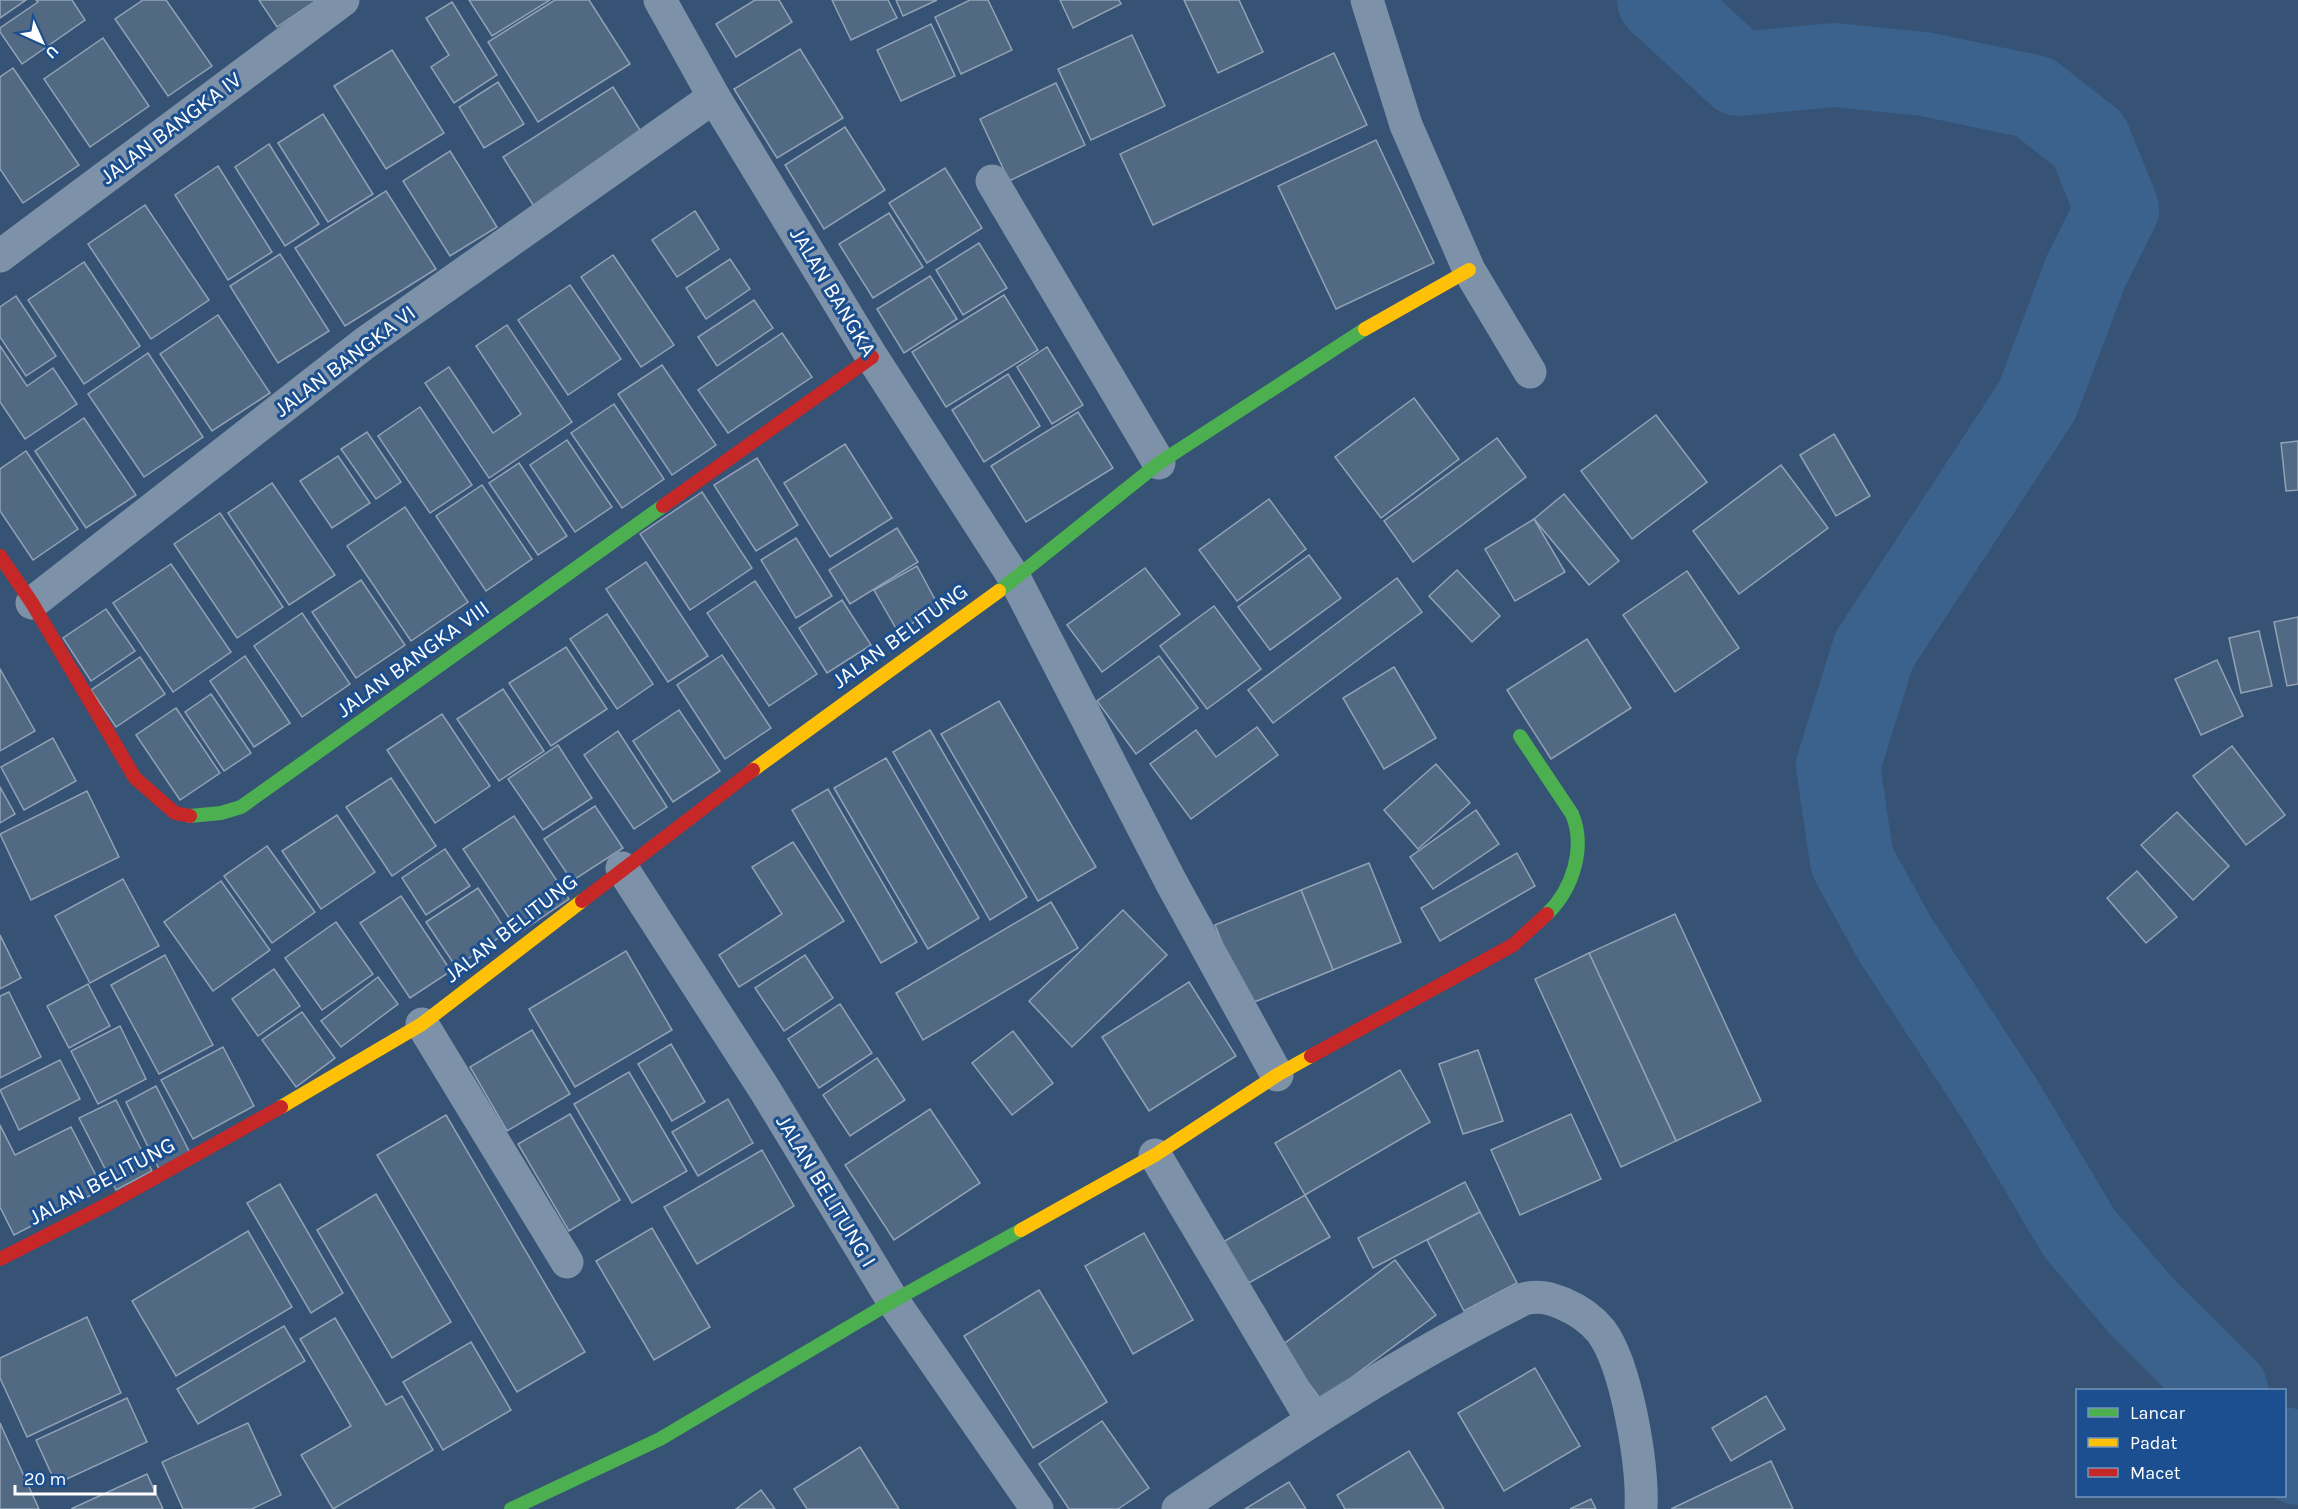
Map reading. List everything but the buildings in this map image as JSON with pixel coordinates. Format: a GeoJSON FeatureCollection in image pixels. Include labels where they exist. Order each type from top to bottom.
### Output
{"type":"FeatureCollection","features":[{"type":"Feature","properties":{"kind":"street","name":"JALAN BANGKA IV"},"geometry":{"type":"LineString","coordinates":[[0,256],[343,0]]}},
{"type":"Feature","properties":{"kind":"street","name":"JALAN BANGKA"},"geometry":{"type":"LineString","coordinates":[[660,0],[714,97],[872,357],[1015,579],[1171,882],[1277,1075]]}},
{"type":"Feature","properties":{"kind":"street"},"geometry":{"type":"LineString","coordinates":[[1367,0],[1406,125],[1469,270],[1530,372]]}},
{"type":"Feature","properties":{"kind":"street","name":"JALAN BANGKA VI"},"geometry":{"type":"LineString","coordinates":[[32,603],[365,343],[714,97]]}},
{"type":"Feature","properties":{"kind":"street"},"geometry":{"type":"LineString","coordinates":[[992,181],[1159,463]]}},
{"type":"Feature","properties":{"kind":"street","name":"JALAN BELITUNG"},"geometry":{"type":"LineString","coordinates":[[0,1259],[110,1203],[273,1112],[422,1024],[795,737],[1015,579],[1159,463],[1338,344],[1469,270]]}},
{"type":"Feature","properties":{"kind":"street","name":"JALAN BANGKA VIII"},"geometry":{"type":"LineString","coordinates":[[32,603],[135,778],[175,813],[192,816],[221,813],[241,807],[277,782],[872,357]]}},
{"type":"Feature","properties":{"kind":"street"},"geometry":{"type":"LineString","coordinates":[[0,556],[32,603]]}},
{"type":"Feature","properties":{"kind":"street"},"geometry":{"type":"LineString","coordinates":[[511,1509],[660,1439],[893,1301],[1155,1155],[1277,1075],[1513,945],[1551,910],[1566,890],[1579,850],[1578,828],[1520,736]]}},
{"type":"Feature","properties":{"kind":"street","name":"JALAN BELITUNG I"},"geometry":{"type":"LineString","coordinates":[[622,868],[765,1090],[893,1301],[1037,1509]]}},
{"type":"Feature","properties":{"kind":"street"},"geometry":{"type":"LineString","coordinates":[[422,1024],[567,1262]]}},
{"type":"Feature","properties":{"kind":"street"},"geometry":{"type":"LineString","coordinates":[[1155,1155],[1312,1420]]}},
{"type":"Feature","properties":{"kind":"street"},"geometry":{"type":"LineString","coordinates":[[1178,1509],[1312,1420],[1444,1339],[1524,1299],[1536,1296],[1549,1298],[1584,1314],[1601,1332],[1612,1353],[1630,1412],[1639,1455],[1641,1509]]}},
{"type":"Feature","properties":{"kind":"waterway"},"geometry":{"type":"LineString","coordinates":[[1659,0],[1739,74],[1834,65],[1924,74],[2034,97],[2089,140],[2117,209],[2086,271],[2037,401],[1874,650],[1838,766],[1852,861],[1895,939],[2002,1103],[2079,1233],[2143,1308],[2225,1389]]}},
{"type":"Feature","properties":{"kind":"waterway"},"geometry":{"type":"LineString","coordinates":[[2286,1451],[2298,1463]]}},
{"type":"Feature","properties":{"kind":"traffic: fast"},"geometry":{"type":"LineString","coordinates":[[999,591],[1159,463],[1365,329]]}},
{"type":"Feature","properties":{"kind":"traffic: fast"},"geometry":{"type":"LineString","coordinates":[[190,816],[221,813],[241,807],[663,506]]}},
{"type":"Feature","properties":{"kind":"traffic: fast"},"geometry":{"type":"LineString","coordinates":[[1520,736],[1572,814],[1578,840],[1570,880],[1556,904],[1547,914]]}},
{"type":"Feature","properties":{"kind":"traffic: fast"},"geometry":{"type":"LineString","coordinates":[[511,1509],[660,1439],[893,1301],[1021,1230]]}},
{"type":"Feature","properties":{"kind":"traffic: slow"},"geometry":{"type":"LineString","coordinates":[[1365,329],[1469,270]]}},
{"type":"Feature","properties":{"kind":"traffic: slow"},"geometry":{"type":"LineString","coordinates":[[753,770],[999,591]]}},
{"type":"Feature","properties":{"kind":"traffic: slow"},"geometry":{"type":"LineString","coordinates":[[281,1107],[422,1024],[582,901]]}},
{"type":"Feature","properties":{"kind":"traffic: slow"},"geometry":{"type":"LineString","coordinates":[[1021,1230],[1155,1155],[1277,1075],[1311,1056]]}},
{"type":"Feature","properties":{"kind":"traffic: jam"},"geometry":{"type":"LineString","coordinates":[[663,506],[872,357]]}},
{"type":"Feature","properties":{"kind":"traffic: jam"},"geometry":{"type":"LineString","coordinates":[[0,556],[32,603],[135,778],[175,813],[190,816]]}},
{"type":"Feature","properties":{"kind":"traffic: jam"},"geometry":{"type":"LineString","coordinates":[[582,901],[753,770]]}},
{"type":"Feature","properties":{"kind":"traffic: jam"},"geometry":{"type":"LineString","coordinates":[[1311,1056],[1513,945],[1547,914]]}},
{"type":"Feature","properties":{"kind":"traffic: jam"},"geometry":{"type":"LineString","coordinates":[[0,1259],[110,1203],[281,1107]]}}]}
